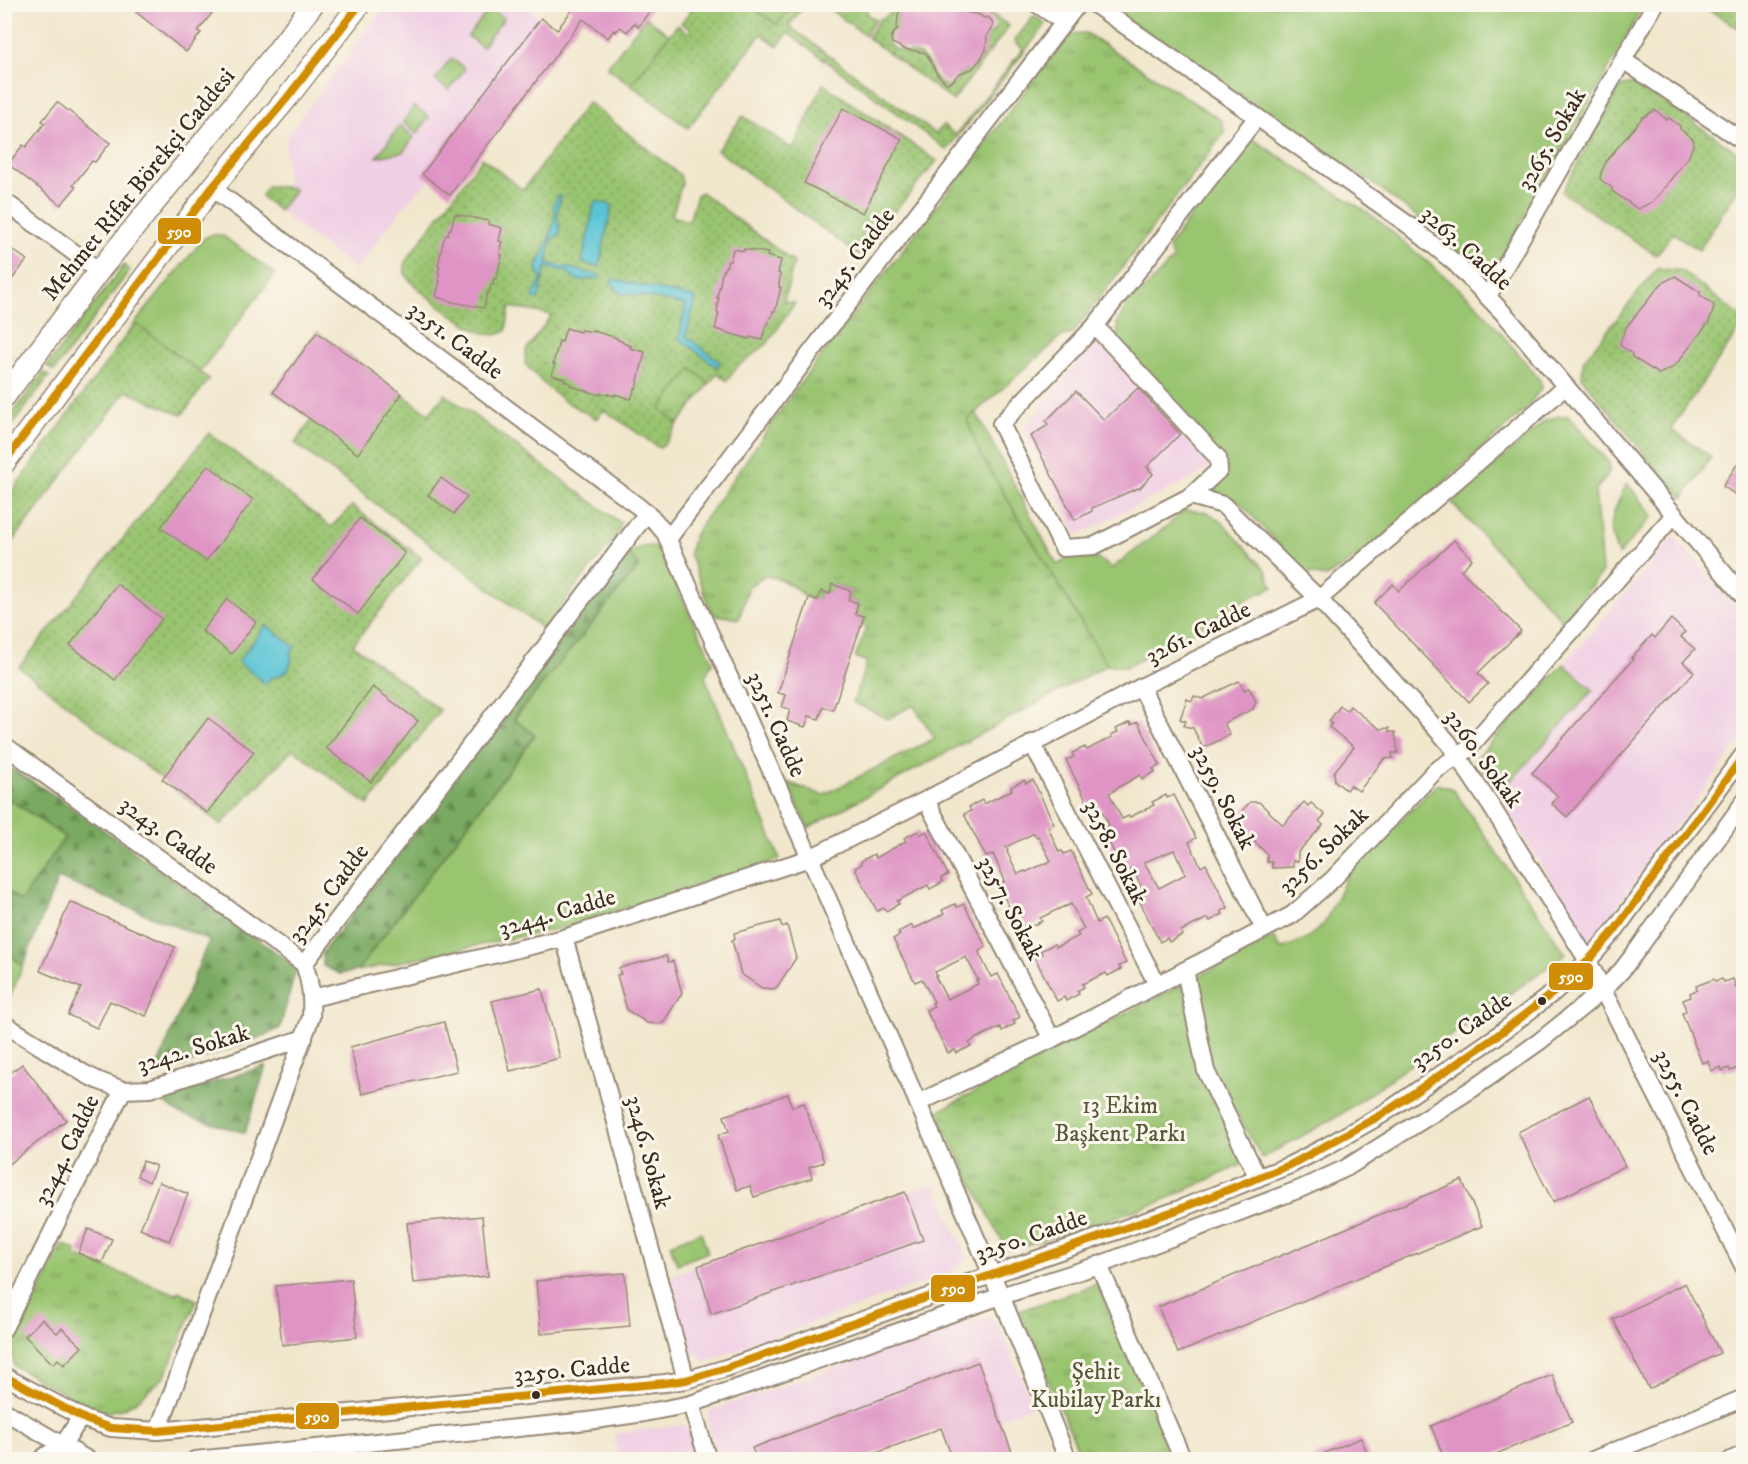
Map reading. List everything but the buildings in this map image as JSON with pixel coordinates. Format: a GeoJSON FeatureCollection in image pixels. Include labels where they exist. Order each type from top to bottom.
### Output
{"type":"FeatureCollection","features":[{"type":"Feature","properties":{"kind":"main road","name":"Mehmet Rifat Börekçi Caddesi"},"geometry":{"type":"LineString","coordinates":[[4,397],[99,271],[313,4]]}},
{"type":"Feature","properties":{"kind":"main road"},"geometry":{"type":"LineString","coordinates":[[4,463],[212,188],[294,90],[360,4]]}},
{"type":"Feature","properties":{"kind":"main road"},"geometry":{"type":"LineString","coordinates":[[183,167],[212,188]]}},
{"type":"Feature","properties":{"kind":"street"},"geometry":{"type":"LineString","coordinates":[[1037,4],[1064,22]]}},
{"type":"Feature","properties":{"kind":"street","name":"3245. Cadde"},"geometry":{"type":"LineString","coordinates":[[669,539],[1078,4]]}},
{"type":"Feature","properties":{"kind":"street","name":"3263. Cadde"},"geometry":{"type":"LineString","coordinates":[[1094,4],[1257,117],[1427,239],[1455,263],[1488,296],[1743,597]]}},
{"type":"Feature","properties":{"kind":"street","name":"3265. Sokak"},"geometry":{"type":"LineString","coordinates":[[1488,296],[1655,4]]}},
{"type":"Feature","properties":{"kind":"street"},"geometry":{"type":"LineString","coordinates":[[1623,60],[1743,142]]}},
{"type":"Feature","properties":{"kind":"street"},"geometry":{"type":"LineString","coordinates":[[1095,326],[1218,458],[1219,470],[1191,496],[1094,546],[1062,548],[1001,424],[1095,326],[1257,117]]}},
{"type":"Feature","properties":{"kind":"street","name":"3251. Cadde"},"geometry":{"type":"LineString","coordinates":[[212,188],[647,513],[669,539],[918,1103],[1068,1460]]}},
{"type":"Feature","properties":{"kind":"street"},"geometry":{"type":"LineString","coordinates":[[4,201],[99,271]]}},
{"type":"Feature","properties":{"kind":"street","name":"3261. Cadde"},"geometry":{"type":"LineString","coordinates":[[810,858],[1141,687],[1319,599],[1565,387]]}},
{"type":"Feature","properties":{"kind":"street","name":"3260. Sokak"},"geometry":{"type":"LineString","coordinates":[[1191,496],[1223,505],[1319,599],[1448,742],[1588,961],[1603,990]]}},
{"type":"Feature","properties":{"kind":"street","name":"3245. Cadde"},"geometry":{"type":"LineString","coordinates":[[158,1431],[311,1017],[310,981],[304,964],[647,513]]}},
{"type":"Feature","properties":{"kind":"street","name":"3256. Sokak"},"geometry":{"type":"LineString","coordinates":[[918,1103],[1052,1039],[1292,915],[1333,879],[1436,771],[1467,750],[1674,515]]}},
{"type":"Feature","properties":{"kind":"street","name":"3259. Sokak"},"geometry":{"type":"LineString","coordinates":[[1141,687],[1264,929]]}},
{"type":"Feature","properties":{"kind":"street","name":"3258. Sokak"},"geometry":{"type":"LineString","coordinates":[[1032,743],[1157,984]]}},
{"type":"Feature","properties":{"kind":"street","name":"3243. Cadde"},"geometry":{"type":"LineString","coordinates":[[4,745],[304,964]]}},
{"type":"Feature","properties":{"kind":"street","name":"3250. Cadde"},"geometry":{"type":"LineString","coordinates":[[4,1376],[81,1417],[111,1428],[134,1431],[158,1431],[646,1386],[686,1380],[726,1368],[1177,1210],[1290,1165],[1325,1147],[1457,1064],[1554,992],[1588,961],[1615,930],[1743,754]]}},
{"type":"Feature","properties":{"kind":"street","name":"3257. Sokak"},"geometry":{"type":"LineString","coordinates":[[926,800],[1052,1039]]}},
{"type":"Feature","properties":{"kind":"street","name":"3250. Cadde"},"geometry":{"type":"LineString","coordinates":[[195,1460],[588,1420],[691,1404],[1000,1296],[1099,1265],[1300,1189],[1346,1168],[1472,1089],[1540,1041],[1603,990],[1638,949],[1743,802]]}},
{"type":"Feature","properties":{"kind":"street","name":"3244. Cadde"},"geometry":{"type":"LineString","coordinates":[[312,998],[564,938],[810,858]]}},
{"type":"Feature","properties":{"kind":"street","name":"3246. Sokak"},"geometry":{"type":"LineString","coordinates":[[564,938],[686,1380]]}},
{"type":"Feature","properties":{"kind":"street"},"geometry":{"type":"LineString","coordinates":[[1185,970],[1206,1071],[1258,1178]]}},
{"type":"Feature","properties":{"kind":"street","name":"3255. Cadde"},"geometry":{"type":"LineString","coordinates":[[1603,990],[1743,1267]]}},
{"type":"Feature","properties":{"kind":"street","name":"3242. Sokak"},"geometry":{"type":"LineString","coordinates":[[4,1024],[85,1074],[123,1090],[150,1089],[304,1038]]}},
{"type":"Feature","properties":{"kind":"street","name":"3244. Cadde"},"geometry":{"type":"LineString","coordinates":[[4,1328],[123,1090]]}},
{"type":"Feature","properties":{"kind":"street"},"geometry":{"type":"LineString","coordinates":[[1099,1265],[1184,1460]]}},
{"type":"Feature","properties":{"kind":"street"},"geometry":{"type":"LineString","coordinates":[[1593,1460],[1743,1398]]}},
{"type":"Feature","properties":{"kind":"street"},"geometry":{"type":"LineString","coordinates":[[691,1404],[708,1460]]}},
{"type":"Feature","properties":{"kind":"street"},"geometry":{"type":"LineString","coordinates":[[4,1411],[88,1460]]}},
{"type":"Feature","properties":{"kind":"street"},"geometry":{"type":"LineString","coordinates":[[42,1460],[63,1444],[81,1417]]}},
{"type":"Feature","properties":{"kind":"street"},"geometry":{"type":"LineString","coordinates":[[1731,1460],[1743,1454]]}},
{"type":"Feature","properties":{"kind":"shaded area"},"geometry":{"type":"Polygon","coordinates":[[[386,5],[523,5],[552,26],[429,180],[403,207],[356,270],[262,198],[261,194],[269,186],[287,187],[285,144],[289,133],[386,5]]]}},
{"type":"Feature","properties":{"kind":"shaded area"},"geometry":{"type":"Polygon","coordinates":[[[1096,339],[1210,465],[1209,470],[1077,535],[1024,430],[1096,339]]]}},
{"type":"Feature","properties":{"kind":"shaded area"},"geometry":{"type":"Polygon","coordinates":[[[1674,537],[1743,615],[1743,737],[1589,945],[1498,795],[1593,690],[1564,664],[1674,537]]]}},
{"type":"Feature","properties":{"kind":"shaded area"},"geometry":{"type":"Polygon","coordinates":[[[935,1185],[968,1261],[954,1268],[953,1272],[707,1361],[688,1348],[669,1276],[905,1192],[935,1185]]]}},
{"type":"Feature","properties":{"kind":"shaded area"},"geometry":{"type":"Polygon","coordinates":[[[983,1318],[994,1320],[999,1325],[1033,1406],[946,1440],[941,1428],[859,1460],[720,1459],[707,1422],[712,1410],[983,1318]]]}},
{"type":"Feature","properties":{"kind":"shaded area"},"geometry":{"type":"Polygon","coordinates":[[[679,1425],[690,1431],[699,1459],[617,1459],[614,1434],[679,1425]]]}},
{"type":"Feature","properties":{"kind":"green space"},"geometry":{"type":"Polygon","coordinates":[[[695,5],[750,5],[777,25],[792,5],[804,5],[789,26],[936,134],[943,125],[956,135],[1023,49],[1015,40],[1034,16],[1046,24],[947,150],[788,33],[778,46],[761,34],[688,128],[631,85],[677,25],[688,33],[691,29],[681,23],[695,5]]]}},
{"type":"Feature","properties":{"kind":"green space"},"geometry":{"type":"Polygon","coordinates":[[[750,5],[792,5],[777,25],[750,5]]]}},
{"type":"Feature","properties":{"kind":"green space"},"geometry":{"type":"Polygon","coordinates":[[[824,5],[865,5],[869,16],[876,19],[865,35],[824,5]]]}},
{"type":"Feature","properties":{"kind":"green space"},"geometry":{"type":"Polygon","coordinates":[[[893,5],[903,5],[898,15],[898,29],[893,30],[888,37],[889,45],[906,54],[908,52],[923,57],[932,70],[931,73],[945,86],[953,85],[958,79],[958,74],[976,65],[985,48],[986,34],[991,34],[996,27],[995,19],[978,10],[976,12],[964,9],[968,5],[979,5],[1009,26],[953,101],[867,37],[880,19],[889,14],[893,5]]]}},
{"type":"Feature","properties":{"kind":"green space"},"geometry":{"type":"Polygon","coordinates":[[[1117,5],[1643,5],[1495,268],[1484,270],[1475,266],[1427,224],[1375,185],[1120,15],[1117,5]]]}},
{"type":"Feature","properties":{"kind":"green space"},"geometry":{"type":"Polygon","coordinates":[[[1701,5],[1743,5],[1743,31],[1701,5]]]}},
{"type":"Feature","properties":{"kind":"green space"},"geometry":{"type":"Polygon","coordinates":[[[490,8],[504,18],[482,47],[468,36],[490,8]]]}},
{"type":"Feature","properties":{"kind":"green space"},"geometry":{"type":"Polygon","coordinates":[[[646,17],[669,35],[631,85],[607,67],[646,17]]]}},
{"type":"Feature","properties":{"kind":"green space"},"geometry":{"type":"Polygon","coordinates":[[[1086,33],[1221,120],[1225,132],[1072,334],[1062,336],[967,420],[979,452],[1107,665],[808,828],[787,782],[823,795],[935,738],[913,705],[888,719],[853,702],[867,662],[855,657],[867,628],[861,625],[863,616],[855,614],[858,603],[848,600],[851,591],[833,584],[830,594],[821,591],[818,600],[804,596],[780,579],[766,576],[749,586],[739,619],[712,614],[689,553],[694,535],[796,389],[1069,34],[1086,33]]]}},
{"type":"Feature","properties":{"kind":"green space"},"geometry":{"type":"Polygon","coordinates":[[[451,58],[465,69],[449,90],[435,80],[451,58]]]}},
{"type":"Feature","properties":{"kind":"green space"},"geometry":{"type":"Polygon","coordinates":[[[1636,83],[1743,156],[1743,181],[1699,250],[1673,233],[1656,255],[1562,192],[1620,87],[1636,83]]]}},
{"type":"Feature","properties":{"kind":"green space"},"geometry":{"type":"Polygon","coordinates":[[[823,84],[937,161],[858,255],[717,150],[743,116],[793,149],[823,84]]]}},
{"type":"Feature","properties":{"kind":"green space"},"geometry":{"type":"Polygon","coordinates":[[[588,102],[680,175],[682,183],[672,216],[689,221],[697,195],[701,192],[794,262],[784,301],[795,303],[767,344],[737,367],[727,381],[717,373],[710,383],[691,369],[660,409],[678,424],[663,446],[659,448],[604,410],[597,419],[564,401],[525,364],[526,350],[552,315],[510,307],[506,331],[495,335],[488,334],[469,326],[443,308],[409,280],[405,273],[407,259],[482,158],[523,190],[588,102]]]}},
{"type":"Feature","properties":{"kind":"green space"},"geometry":{"type":"Polygon","coordinates":[[[414,106],[429,117],[417,134],[403,122],[414,106]]]}},
{"type":"Feature","properties":{"kind":"green space"},"geometry":{"type":"Polygon","coordinates":[[[400,125],[414,137],[403,152],[377,157],[400,125]]]}},
{"type":"Feature","properties":{"kind":"green space"},"geometry":{"type":"Polygon","coordinates":[[[1254,140],[1373,216],[1476,303],[1540,380],[1542,387],[1525,410],[1366,552],[1326,577],[1305,573],[1242,505],[1206,487],[1224,476],[1118,343],[1117,324],[1127,303],[1146,288],[1173,259],[1168,247],[1245,141],[1254,140]]]}},
{"type":"Feature","properties":{"kind":"green space"},"geometry":{"type":"Polygon","coordinates":[[[269,186],[295,190],[279,211],[261,196],[269,186]]]}},
{"type":"Feature","properties":{"kind":"green space"},"geometry":{"type":"Polygon","coordinates":[[[213,234],[223,236],[275,274],[200,372],[135,323],[204,238],[213,234]]]}},
{"type":"Feature","properties":{"kind":"green space"},"geometry":{"type":"Polygon","coordinates":[[[124,265],[130,270],[54,371],[47,366],[124,265]]]}},
{"type":"Feature","properties":{"kind":"green space"},"geometry":{"type":"Polygon","coordinates":[[[1657,269],[1680,270],[1743,318],[1743,324],[1671,429],[1711,457],[1683,498],[1582,378],[1583,361],[1657,269]]]}},
{"type":"Feature","properties":{"kind":"green space"},"geometry":{"type":"Polygon","coordinates":[[[135,323],[209,379],[182,415],[126,391],[5,552],[5,501],[135,323]]]}},
{"type":"Feature","properties":{"kind":"green space"},"geometry":{"type":"Polygon","coordinates":[[[317,332],[429,414],[445,394],[621,523],[617,535],[543,629],[295,443],[312,420],[273,392],[317,332]]]}},
{"type":"Feature","properties":{"kind":"green space"},"geometry":{"type":"Polygon","coordinates":[[[691,368],[710,383],[678,424],[659,410],[691,368]]]}},
{"type":"Feature","properties":{"kind":"green space"},"geometry":{"type":"Polygon","coordinates":[[[44,372],[49,376],[5,435],[5,423],[44,372]]]}},
{"type":"Feature","properties":{"kind":"green space"},"geometry":{"type":"Polygon","coordinates":[[[976,412],[1057,565],[1070,556],[1099,559],[1112,568],[1185,510],[1207,512],[1222,522],[1266,570],[1273,587],[1247,599],[1182,638],[1126,667],[1107,665],[979,452],[967,420],[976,412]]]}},
{"type":"Feature","properties":{"kind":"green space"},"geometry":{"type":"Polygon","coordinates":[[[1559,416],[1569,416],[1609,463],[1610,468],[1595,491],[1602,572],[1563,621],[1452,503],[1545,421],[1559,416]]]}},
{"type":"Feature","properties":{"kind":"green space"},"geometry":{"type":"Polygon","coordinates":[[[209,433],[331,527],[352,506],[422,558],[353,645],[440,710],[368,805],[293,749],[221,825],[19,667],[209,433]]]}},
{"type":"Feature","properties":{"kind":"green space"},"geometry":{"type":"Polygon","coordinates":[[[1627,483],[1653,516],[1618,555],[1610,530],[1615,509],[1627,483]]]}},
{"type":"Feature","properties":{"kind":"green space"},"geometry":{"type":"Polygon","coordinates":[[[656,546],[713,661],[705,677],[780,859],[570,926],[357,971],[535,736],[514,719],[639,566],[628,553],[642,547],[656,546]]]}},
{"type":"Feature","properties":{"kind":"green space"},"geometry":{"type":"Polygon","coordinates":[[[628,553],[639,566],[514,719],[535,735],[357,971],[340,974],[323,966],[322,953],[628,553]]]}},
{"type":"Feature","properties":{"kind":"green space"},"geometry":{"type":"Polygon","coordinates":[[[1564,664],[1593,690],[1498,795],[1475,760],[1564,664]]]}},
{"type":"Feature","properties":{"kind":"green space"},"geometry":{"type":"Polygon","coordinates":[[[5,765],[60,799],[291,963],[296,970],[280,1028],[153,1077],[209,940],[58,878],[23,966],[5,950],[5,890],[21,901],[65,837],[5,796],[5,765]]]}},
{"type":"Feature","properties":{"kind":"green space"},"geometry":{"type":"Polygon","coordinates":[[[1437,784],[1453,789],[1566,954],[1338,1116],[1262,1158],[1212,1071],[1193,985],[1196,978],[1274,937],[1281,949],[1306,939],[1324,924],[1348,874],[1437,784]]]}},
{"type":"Feature","properties":{"kind":"green space"},"geometry":{"type":"Polygon","coordinates":[[[4,796],[65,837],[21,901],[5,890],[4,796]]]}},
{"type":"Feature","properties":{"kind":"green space"},"geometry":{"type":"Polygon","coordinates":[[[4,950],[23,966],[5,1009],[4,1009],[4,950]]]}},
{"type":"Feature","properties":{"kind":"green space","name":"13 Ekim Başkent Parkı"},"geometry":{"type":"Polygon","coordinates":[[[1182,984],[1243,1164],[1157,1203],[1048,1239],[1010,1249],[1004,1245],[936,1112],[1182,984]]]}},
{"type":"Feature","properties":{"kind":"green space"},"geometry":{"type":"Polygon","coordinates":[[[266,1066],[245,1133],[181,1114],[158,1099],[266,1066]]]}},
{"type":"Feature","properties":{"kind":"green space"},"geometry":{"type":"Polygon","coordinates":[[[701,1232],[708,1252],[677,1264],[670,1244],[701,1232]]]}},
{"type":"Feature","properties":{"kind":"green space"},"geometry":{"type":"Polygon","coordinates":[[[62,1244],[76,1250],[75,1256],[176,1294],[178,1291],[197,1300],[165,1376],[125,1408],[108,1412],[91,1408],[14,1366],[12,1349],[62,1244]]]}},
{"type":"Feature","properties":{"kind":"green space","name":"Şehit Kubilay Parkı"},"geometry":{"type":"Polygon","coordinates":[[[1097,1284],[1174,1459],[1082,1459],[1019,1311],[1097,1284]]]}},
{"type":"Feature","properties":{"kind":"water"},"geometry":{"type":"Polygon","coordinates":[[[558,196],[561,196],[557,213],[560,233],[551,240],[547,263],[600,275],[599,279],[583,281],[574,279],[566,271],[546,267],[538,300],[533,296],[541,281],[537,267],[553,228],[555,212],[553,206],[558,196]]]}},
{"type":"Feature","properties":{"kind":"water"},"geometry":{"type":"Polygon","coordinates":[[[595,201],[612,205],[599,267],[582,263],[595,201]]]}},
{"type":"Feature","properties":{"kind":"water"},"geometry":{"type":"Polygon","coordinates":[[[613,279],[696,298],[686,336],[720,362],[717,367],[679,338],[686,305],[621,293],[611,281],[613,279]]]}},
{"type":"Feature","properties":{"kind":"water"},"geometry":{"type":"Polygon","coordinates":[[[266,625],[295,647],[290,653],[292,659],[288,670],[277,677],[271,677],[266,684],[238,662],[266,625]]]}},
{"type":"Feature","properties":{"kind":"transit line","name":"590"},"geometry":{"type":"LineString","coordinates":[[4,462],[212,188],[287,98],[360,4]]}},
{"type":"Feature","properties":{"kind":"transit line","name":"590"},"geometry":{"type":"LineString","coordinates":[[4,1376],[87,1420],[111,1428],[158,1431],[665,1383],[686,1380],[726,1368],[1177,1210],[1290,1165],[1383,1114],[1494,1038],[1554,992],[1588,961],[1615,930],[1744,755]]}}]}
